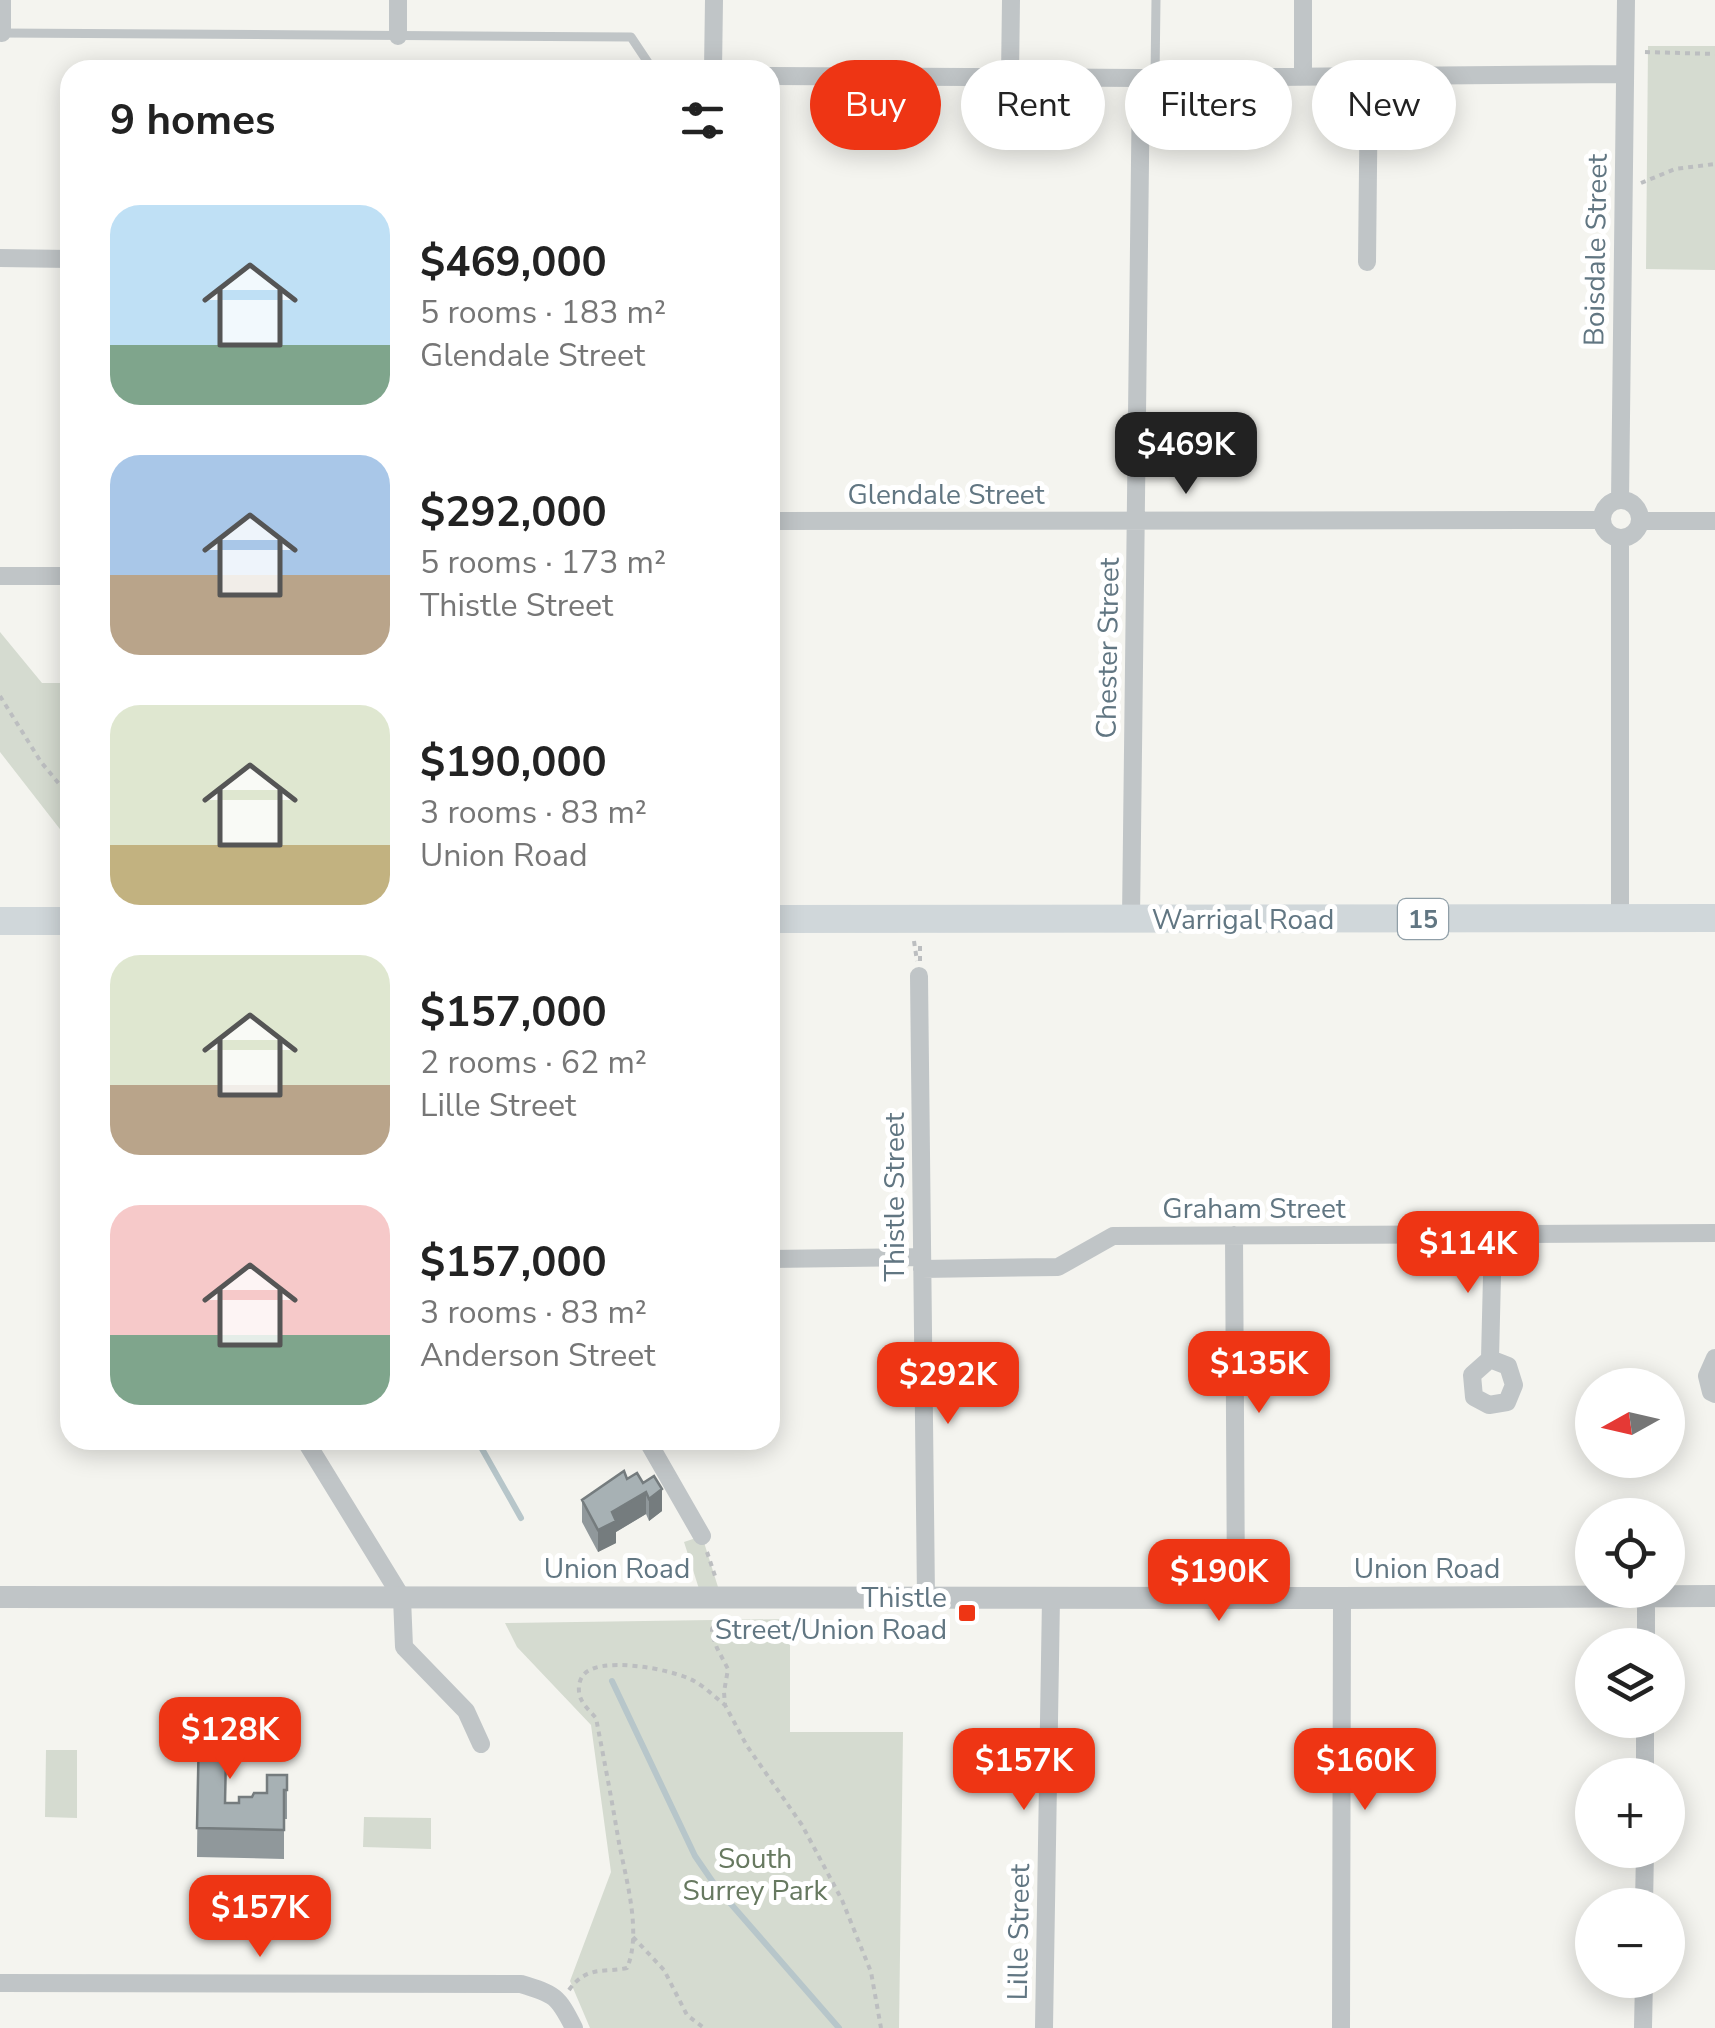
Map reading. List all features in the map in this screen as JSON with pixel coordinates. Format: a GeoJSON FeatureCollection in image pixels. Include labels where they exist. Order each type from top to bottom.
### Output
{"type":"FeatureCollection","features":[{"type":"Feature","properties":{"kind":"main road","name":"Warrigal Road"},"geometry":{"type":"LineString","coordinates":[[780,919],[1715,918]]}},
{"type":"Feature","properties":{"kind":"main road"},"geometry":{"type":"LineString","coordinates":[[0,921],[60,920]]}},
{"type":"Feature","properties":{"kind":"street"},"geometry":{"type":"LineString","coordinates":[[2,0],[2,33]]}},
{"type":"Feature","properties":{"kind":"street"},"geometry":{"type":"LineString","coordinates":[[398,0],[398,36]]}},
{"type":"Feature","properties":{"kind":"street"},"geometry":{"type":"LineString","coordinates":[[713,60],[714,0]]}},
{"type":"Feature","properties":{"kind":"street"},"geometry":{"type":"LineString","coordinates":[[1010,0],[1010,60]]}},
{"type":"Feature","properties":{"kind":"street"},"geometry":{"type":"LineString","coordinates":[[1302,75],[1303,0]]}},
{"type":"Feature","properties":{"kind":"street","name":"Boisdale Street"},"geometry":{"type":"LineString","coordinates":[[1620,500],[1626,0]]}},
{"type":"Feature","properties":{"kind":"street"},"geometry":{"type":"LineString","coordinates":[[1456,75],[1625,74]]}},
{"type":"Feature","properties":{"kind":"street"},"geometry":{"type":"LineString","coordinates":[[1292,75],[1312,75]]}},
{"type":"Feature","properties":{"kind":"street"},"geometry":{"type":"LineString","coordinates":[[780,76],[961,76]]}},
{"type":"Feature","properties":{"kind":"street","name":"Chester Street"},"geometry":{"type":"LineString","coordinates":[[1131,919],[1146,150]]}},
{"type":"Feature","properties":{"kind":"street"},"geometry":{"type":"LineString","coordinates":[[1367,262],[1368,150]]}},
{"type":"Feature","properties":{"kind":"street"},"geometry":{"type":"LineString","coordinates":[[0,258],[60,259]]}},
{"type":"Feature","properties":{"kind":"street"},"geometry":{"type":"LineString","coordinates":[[1626,500],[1637,508],[1640,521],[1636,532],[1620,539],[1608,533],[1602,520],[1605,509],[1614,501],[1626,500]]}},
{"type":"Feature","properties":{"kind":"street","name":"Glendale Street"},"geometry":{"type":"LineString","coordinates":[[780,521],[1602,520]]}},
{"type":"Feature","properties":{"kind":"street"},"geometry":{"type":"LineString","coordinates":[[1640,521],[1715,521]]}},
{"type":"Feature","properties":{"kind":"street"},"geometry":{"type":"LineString","coordinates":[[1620,539],[1620,918]]}},
{"type":"Feature","properties":{"kind":"street"},"geometry":{"type":"LineString","coordinates":[[0,576],[60,576]]}},
{"type":"Feature","properties":{"kind":"street","name":"Thistle Street"},"geometry":{"type":"LineString","coordinates":[[919,976],[926,1597]]}},
{"type":"Feature","properties":{"kind":"street"},"geometry":{"type":"LineString","coordinates":[[1490,1360],[1494,1234]]}},
{"type":"Feature","properties":{"kind":"street","name":"Graham Street"},"geometry":{"type":"LineString","coordinates":[[780,1259],[1058,1268],[1113,1236],[1715,1234]]}},
{"type":"Feature","properties":{"kind":"street"},"geometry":{"type":"LineString","coordinates":[[1234,1235],[1236,1597]]}},
{"type":"Feature","properties":{"kind":"street"},"geometry":{"type":"LineString","coordinates":[[1715,1358],[1707,1376],[1715,1394]]}},
{"type":"Feature","properties":{"kind":"street"},"geometry":{"type":"LineString","coordinates":[[311,1450],[402,1598],[404,1647],[466,1711],[481,1744]]}},
{"type":"Feature","properties":{"kind":"street"},"geometry":{"type":"LineString","coordinates":[[654,1450],[702,1536]]}},
{"type":"Feature","properties":{"kind":"street","name":"Union Road"},"geometry":{"type":"LineString","coordinates":[[1685,1596],[1715,1596]]}},
{"type":"Feature","properties":{"kind":"street","name":"Union Road"},"geometry":{"type":"LineString","coordinates":[[0,1597],[1575,1597]]}},
{"type":"Feature","properties":{"kind":"street","name":"Lille Street"},"geometry":{"type":"LineString","coordinates":[[1044,2028],[1051,1598]]}},
{"type":"Feature","properties":{"kind":"street"},"geometry":{"type":"LineString","coordinates":[[1340,2028],[1342,1598]]}},
{"type":"Feature","properties":{"kind":"street"},"geometry":{"type":"LineString","coordinates":[[0,1983],[520,1984],[548,1992],[562,2004],[574,2028]]}},
{"type":"Feature","properties":{"kind":"street"},"geometry":{"type":"LineString","coordinates":[[1643,2028],[1644,1998]]}},
{"type":"Feature","properties":{"kind":"lane"},"geometry":{"type":"LineString","coordinates":[[1150,60],[1156,0]]}},
{"type":"Feature","properties":{"kind":"lane"},"geometry":{"type":"LineString","coordinates":[[2,33],[632,37],[647,60]]}},
{"type":"Feature","properties":{"kind":"path"},"geometry":{"type":"LineString","coordinates":[[1625,52],[1715,54]]}},
{"type":"Feature","properties":{"kind":"path"},"geometry":{"type":"LineString","coordinates":[[1624,191],[1675,169],[1715,164]]}},
{"type":"Feature","properties":{"kind":"path"},"geometry":{"type":"LineString","coordinates":[[0,696],[40,762],[60,785]]}},
{"type":"Feature","properties":{"kind":"path"},"geometry":{"type":"LineString","coordinates":[[915,919],[919,976]]}},
{"type":"Feature","properties":{"kind":"path"},"geometry":{"type":"LineString","coordinates":[[915,919],[919,976]]}},
{"type":"Feature","properties":{"kind":"path"},"geometry":{"type":"LineString","coordinates":[[702,1536],[722,1598]]}},
{"type":"Feature","properties":{"kind":"path"},"geometry":{"type":"LineString","coordinates":[[712,1634],[728,1670],[725,1705]]}},
{"type":"Feature","properties":{"kind":"path"},"geometry":{"type":"LineString","coordinates":[[562,2004],[582,1977],[606,1968],[621,1970],[630,1962],[631,1903],[596,1718],[580,1698],[583,1673],[604,1664],[650,1668],[693,1680],[725,1705],[747,1746],[802,1825],[842,1900],[871,1972],[882,2028]]}},
{"type":"Feature","properties":{"kind":"path"},"geometry":{"type":"LineString","coordinates":[[633,1937],[664,1970],[687,2015],[704,2028]]}},
{"type":"Feature","properties":{"kind":"path"},"geometry":{"type":"LineString","coordinates":[[631,1946],[640,1944]]}},
{"type":"Feature","properties":{"kind":"green space"},"geometry":{"type":"Polygon","coordinates":[[[1648,46],[1715,46],[1715,270],[1646,269],[1648,46]]]}},
{"type":"Feature","properties":{"kind":"green space"},"geometry":{"type":"Polygon","coordinates":[[[0,632],[42,683],[60,683],[60,829],[0,752],[0,632]]]}},
{"type":"Feature","properties":{"kind":"green space"},"geometry":{"type":"Polygon","coordinates":[[[702,1536],[718,1587],[700,1592],[684,1542],[702,1536]]]}},
{"type":"Feature","properties":{"kind":"green space","name":"South Surrey Park"},"geometry":{"type":"Polygon","coordinates":[[[790,1619],[790,1732],[903,1732],[899,2028],[590,2028],[570,1981],[611,1872],[591,1725],[517,1647],[505,1623],[790,1619]]]}},
{"type":"Feature","properties":{"kind":"green space"},"geometry":{"type":"Polygon","coordinates":[[[46,1750],[77,1750],[77,1818],[45,1817],[46,1750]]]}},
{"type":"Feature","properties":{"kind":"green space"},"geometry":{"type":"Polygon","coordinates":[[[364,1817],[431,1818],[431,1849],[363,1847],[364,1817]]]}},
{"type":"Feature","properties":{"kind":"building"},"geometry":{"type":"Polygon","coordinates":[[[624,1471],[627,1479],[637,1473],[643,1483],[654,1476],[662,1489],[649,1499],[646,1492],[612,1512],[616,1521],[598,1530],[582,1500],[624,1471]]]}},
{"type":"Feature","properties":{"kind":"building"},"geometry":{"type":"Polygon","coordinates":[[[192,1706],[227,1707],[225,1803],[239,1803],[239,1797],[267,1793],[267,1775],[287,1775],[284,1830],[197,1828],[199,1729],[192,1729],[192,1706]]]}},
{"type":"Feature","properties":{"kind":"waterway"},"geometry":{"type":"LineString","coordinates":[[483,1450],[521,1518]]}},
{"type":"Feature","properties":{"kind":"waterway"},"geometry":{"type":"LineString","coordinates":[[612,1681],[695,1856],[717,1888],[839,2028]]}},
{"type":"Feature","properties":{"kind":"place","name":"Thistle Street/Union Road"},"geometry":{"type":"Point","coordinates":[967,1613]}}]}
